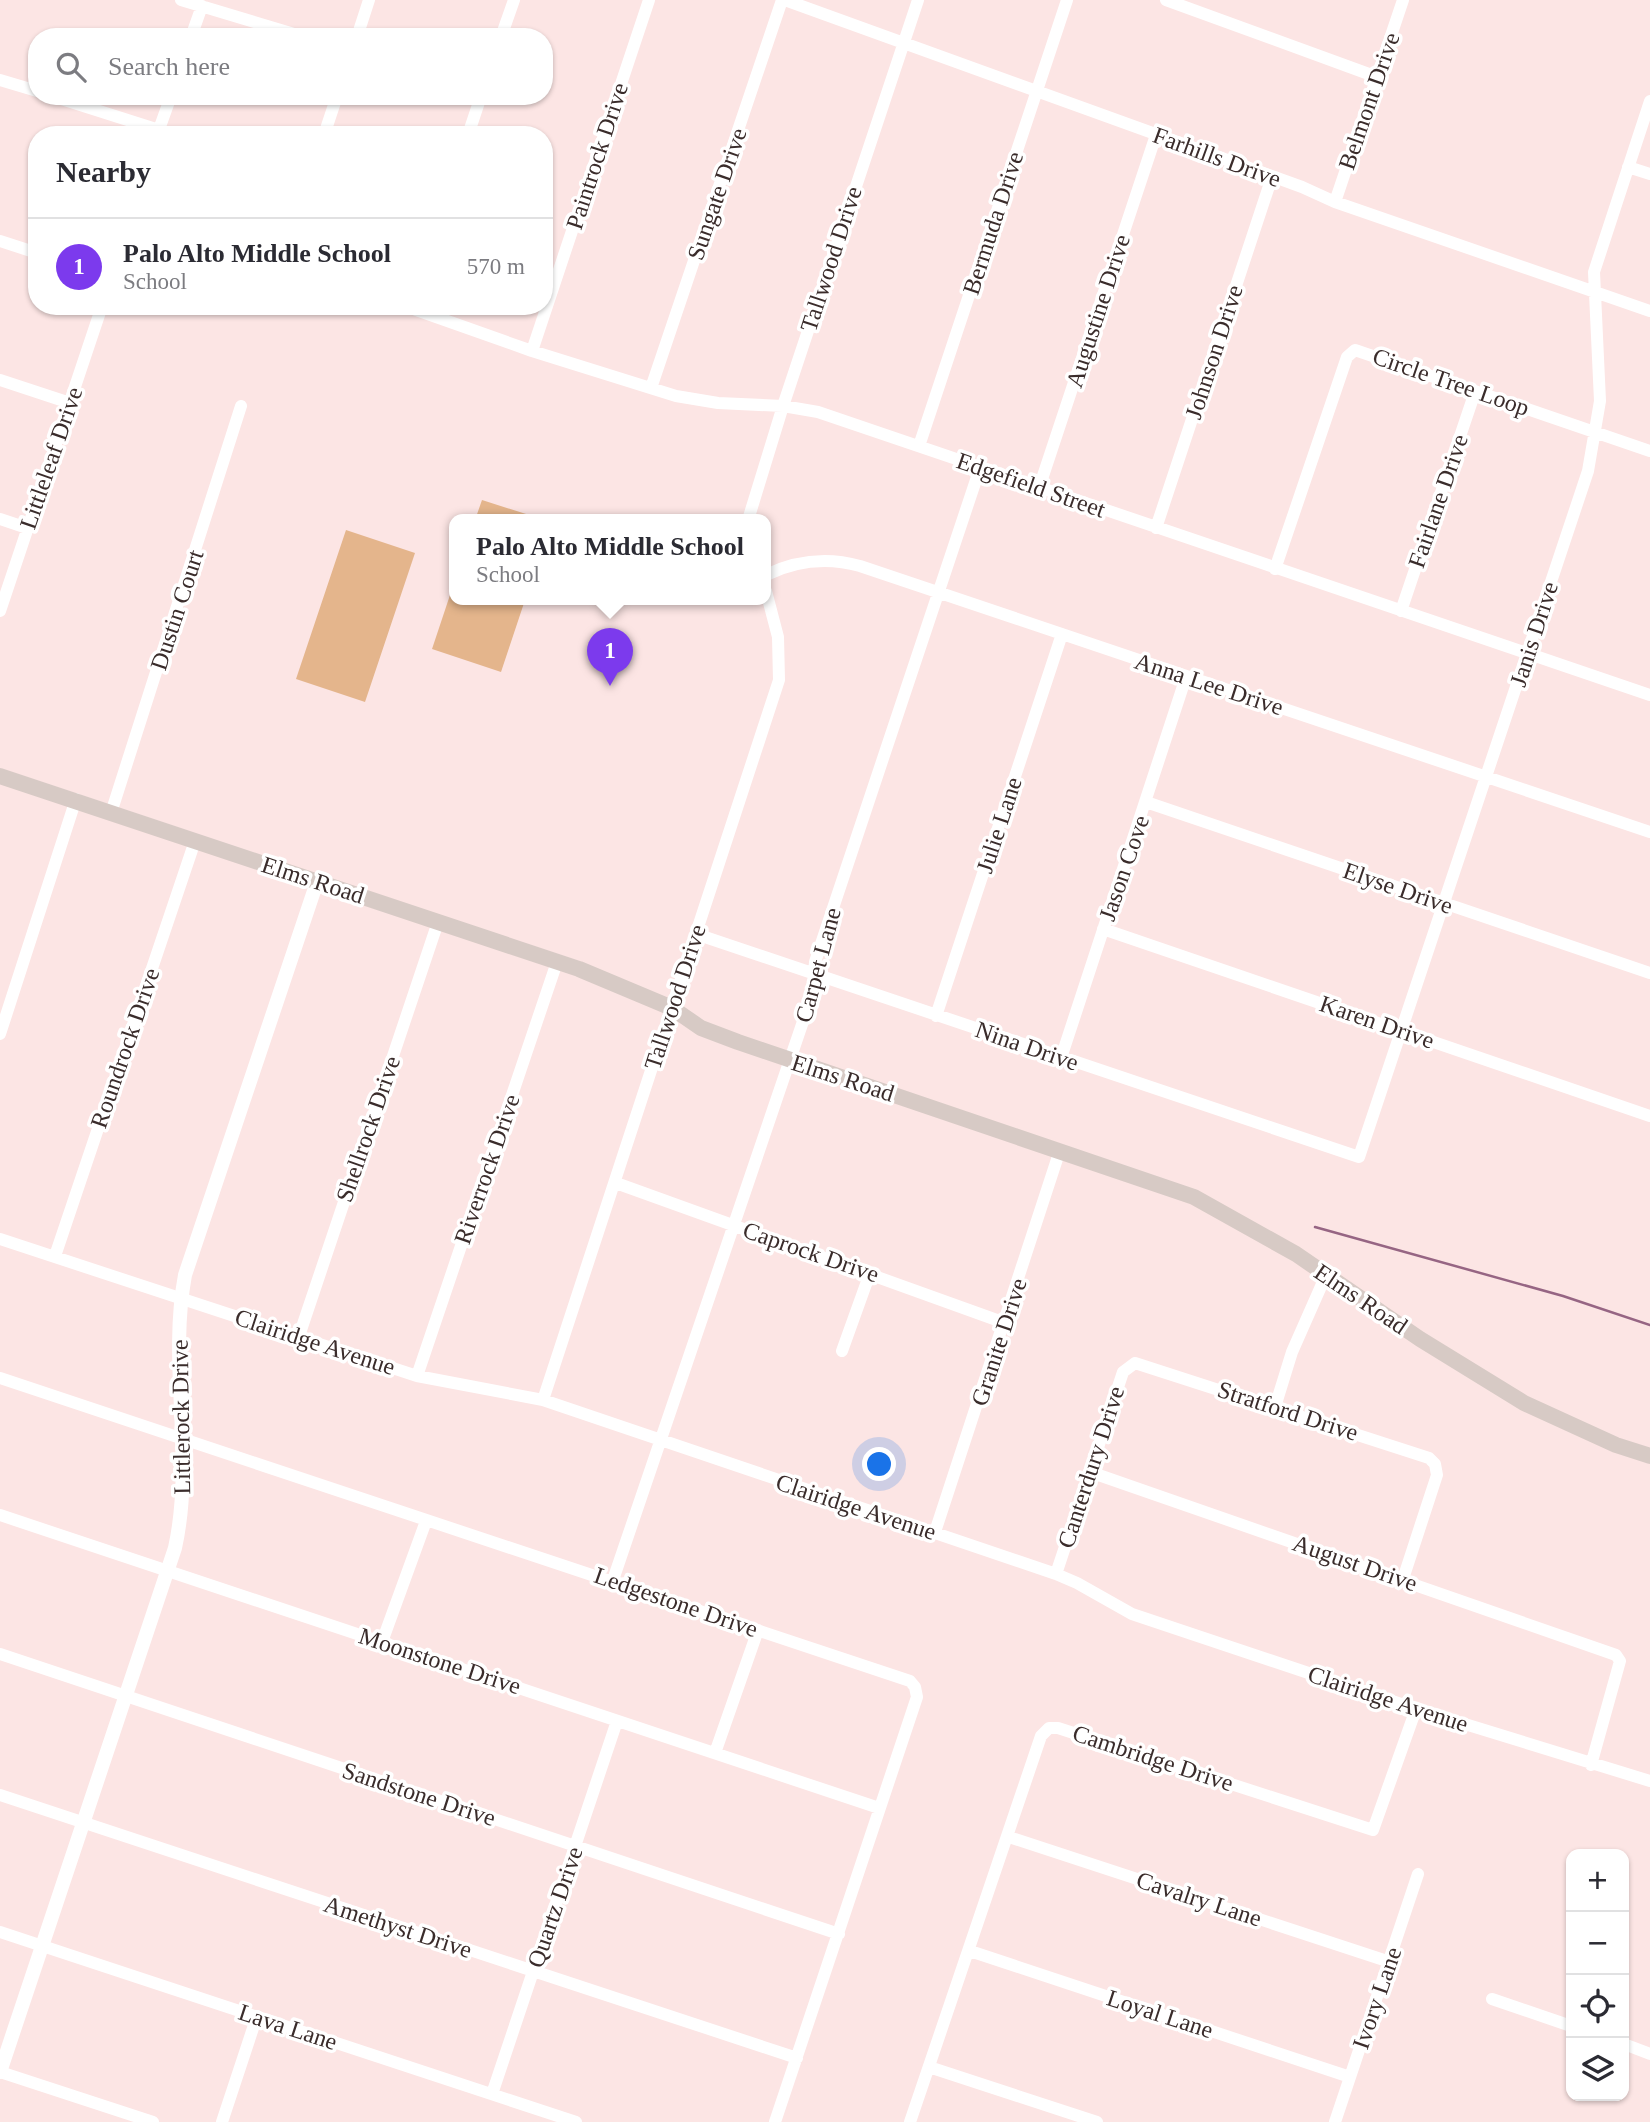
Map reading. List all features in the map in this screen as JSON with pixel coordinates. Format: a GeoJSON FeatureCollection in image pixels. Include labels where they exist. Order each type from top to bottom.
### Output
{"type":"FeatureCollection","features":[{"type":"Feature","properties":{"kind":"main road","name":"Elms Road"},"geometry":{"type":"LineString","coordinates":[[0,776],[76,799],[557,962],[672,1008],[701,1028],[790,1061],[1194,1197],[1296,1254],[1420,1339],[1524,1403],[1616,1445],[1650,1456]]}},
{"type":"Feature","properties":{"kind":"street"},"geometry":{"type":"LineString","coordinates":[[181,0],[274,28]]}},
{"type":"Feature","properties":{"kind":"street"},"geometry":{"type":"LineString","coordinates":[[360,28],[369,0]]}},
{"type":"Feature","properties":{"kind":"street"},"geometry":{"type":"LineString","coordinates":[[504,28],[514,0]]}},
{"type":"Feature","properties":{"kind":"street","name":"Paintrock Drive"},"geometry":{"type":"LineString","coordinates":[[553,288],[649,0]]}},
{"type":"Feature","properties":{"kind":"street","name":"Farhills Drive"},"geometry":{"type":"LineString","coordinates":[[784,0],[1335,202],[1650,311]]}},
{"type":"Feature","properties":{"kind":"street","name":"Sungate Drive"},"geometry":{"type":"LineString","coordinates":[[652,388],[784,0]]}},
{"type":"Feature","properties":{"kind":"street","name":"Tallwood Drive"},"geometry":{"type":"LineString","coordinates":[[750,514],[918,0]]}},
{"type":"Feature","properties":{"kind":"street","name":"Bermuda Drive"},"geometry":{"type":"LineString","coordinates":[[919,446],[1067,0]]}},
{"type":"Feature","properties":{"kind":"street"},"geometry":{"type":"LineString","coordinates":[[1166,0],[1377,78]]}},
{"type":"Feature","properties":{"kind":"street","name":"Belmont Drive"},"geometry":{"type":"LineString","coordinates":[[1335,202],[1403,0]]}},
{"type":"Feature","properties":{"kind":"street"},"geometry":{"type":"LineString","coordinates":[[194,28],[202,6]]}},
{"type":"Feature","properties":{"kind":"street"},"geometry":{"type":"LineString","coordinates":[[0,80],[28,89]]}},
{"type":"Feature","properties":{"kind":"street","name":"Janis Drive"},"geometry":{"type":"LineString","coordinates":[[1359,1157],[1588,471],[1597,432],[1600,386],[1593,292],[1598,253],[1650,101]]}},
{"type":"Feature","properties":{"kind":"street"},"geometry":{"type":"LineString","coordinates":[[78,105],[140,126]]}},
{"type":"Feature","properties":{"kind":"street"},"geometry":{"type":"LineString","coordinates":[[160,126],[168,105]]}},
{"type":"Feature","properties":{"kind":"street"},"geometry":{"type":"LineString","coordinates":[[327,126],[334,105]]}},
{"type":"Feature","properties":{"kind":"street"},"geometry":{"type":"LineString","coordinates":[[471,126],[478,105]]}},
{"type":"Feature","properties":{"kind":"street","name":"Augustine Drive"},"geometry":{"type":"LineString","coordinates":[[1039,488],[1156,135]]}},
{"type":"Feature","properties":{"kind":"street"},"geometry":{"type":"LineString","coordinates":[[1628,167],[1650,174]]}},
{"type":"Feature","properties":{"kind":"street","name":"Johnson Drive"},"geometry":{"type":"LineString","coordinates":[[1156,528],[1272,177]]}},
{"type":"Feature","properties":{"kind":"street"},"geometry":{"type":"LineString","coordinates":[[0,241],[28,250]]}},
{"type":"Feature","properties":{"kind":"street","name":"Littleleaf Drive"},"geometry":{"type":"LineString","coordinates":[[0,611],[99,315]]}},
{"type":"Feature","properties":{"kind":"street","name":"Edgefield Street"},"geometry":{"type":"LineString","coordinates":[[431,315],[532,351],[676,397],[718,404],[783,406],[818,412],[1650,695]]}},
{"type":"Feature","properties":{"kind":"street","name":"Paintrock Drive"},"geometry":{"type":"LineString","coordinates":[[532,351],[544,315]]}},
{"type":"Feature","properties":{"kind":"street","name":"Circle Tree Loop"},"geometry":{"type":"LineString","coordinates":[[1275,569],[1349,353],[1360,350],[1650,451]]}},
{"type":"Feature","properties":{"kind":"street"},"geometry":{"type":"LineString","coordinates":[[0,380],[70,403]]}},
{"type":"Feature","properties":{"kind":"street","name":"Fairlane Drive"},"geometry":{"type":"LineString","coordinates":[[1401,611],[1475,392]]}},
{"type":"Feature","properties":{"kind":"street","name":"Dustin Court"},"geometry":{"type":"LineString","coordinates":[[111,813],[241,406]]}},
{"type":"Feature","properties":{"kind":"street","name":"Carpet Lane"},"geometry":{"type":"LineString","coordinates":[[613,1580],[812,995],[813,974],[980,468]]}},
{"type":"Feature","properties":{"kind":"street"},"geometry":{"type":"LineString","coordinates":[[0,519],[27,528]]}},
{"type":"Feature","properties":{"kind":"street","name":"Anna Lee Drive"},"geometry":{"type":"LineString","coordinates":[[771,573],[800,562],[842,561],[1650,832]]}},
{"type":"Feature","properties":{"kind":"street","name":"Tallwood Drive"},"geometry":{"type":"LineString","coordinates":[[543,1401],[779,680],[778,637],[770,605]]}},
{"type":"Feature","properties":{"kind":"street","name":"Julie Lane"},"geometry":{"type":"LineString","coordinates":[[936,1016],[1062,634]]}},
{"type":"Feature","properties":{"kind":"street","name":"Jason Cove"},"geometry":{"type":"LineString","coordinates":[[1061,1058],[1186,677]]}},
{"type":"Feature","properties":{"kind":"street"},"geometry":{"type":"LineString","coordinates":[[0,1034],[76,799]]}},
{"type":"Feature","properties":{"kind":"street","name":"Elyse Drive"},"geometry":{"type":"LineString","coordinates":[[1146,802],[1650,973]]}},
{"type":"Feature","properties":{"kind":"street","name":"Roundrock Drive"},"geometry":{"type":"LineString","coordinates":[[55,1256],[195,841]]}},
{"type":"Feature","properties":{"kind":"street","name":"Littlerock Drive"},"geometry":{"type":"LineString","coordinates":[[0,2072],[167,1571],[183,1510],[183,1439],[178,1360],[180,1298],[191,1250],[317,882]]}},
{"type":"Feature","properties":{"kind":"street","name":"Shellrock Drive"},"geometry":{"type":"LineString","coordinates":[[299,1336],[438,922]]}},
{"type":"Feature","properties":{"kind":"street","name":"Karen Drive"},"geometry":{"type":"LineString","coordinates":[[1103,929],[1650,1116]]}},
{"type":"Feature","properties":{"kind":"street","name":"Nina Drive"},"geometry":{"type":"LineString","coordinates":[[696,934],[1359,1157]]}},
{"type":"Feature","properties":{"kind":"street","name":"Riverrock Drive"},"geometry":{"type":"LineString","coordinates":[[417,1376],[557,962]]}},
{"type":"Feature","properties":{"kind":"street","name":"Granite Drive"},"geometry":{"type":"LineString","coordinates":[[935,1532],[1006,1323],[1060,1150]]}},
{"type":"Feature","properties":{"kind":"street","name":"Caprock Drive"},"geometry":{"type":"LineString","coordinates":[[616,1183],[1006,1323]]}},
{"type":"Feature","properties":{"kind":"street"},"geometry":{"type":"LineString","coordinates":[[0,1239],[55,1256]]}},
{"type":"Feature","properties":{"kind":"street","name":"Clairidge Avenue"},"geometry":{"type":"LineString","coordinates":[[55,1256],[417,1376],[543,1401],[1056,1574],[1132,1614],[1416,1709],[1650,1781]]}},
{"type":"Feature","properties":{"kind":"street"},"geometry":{"type":"LineString","coordinates":[[842,1351],[870,1273]]}},
{"type":"Feature","properties":{"kind":"street"},"geometry":{"type":"LineString","coordinates":[[1275,1407],[1292,1352],[1326,1275]]}},
{"type":"Feature","properties":{"kind":"street","name":"Stratford Drive"},"geometry":{"type":"LineString","coordinates":[[1133,1364],[1143,1364],[1429,1458],[1437,1468],[1403,1579]]}},
{"type":"Feature","properties":{"kind":"street","name":"Canterdury Drive"},"geometry":{"type":"LineString","coordinates":[[1056,1574],[1123,1372],[1133,1364]]}},
{"type":"Feature","properties":{"kind":"street","name":"Ledgestone Drive"},"geometry":{"type":"LineString","coordinates":[[0,1378],[910,1681],[915,1687],[917,1697],[775,2122]]}},
{"type":"Feature","properties":{"kind":"street","name":"August Drive"},"geometry":{"type":"LineString","coordinates":[[1090,1472],[1403,1579],[1619,1658],[1591,1765]]}},
{"type":"Feature","properties":{"kind":"street","name":"Moonstone Drive"},"geometry":{"type":"LineString","coordinates":[[0,1515],[879,1808]]}},
{"type":"Feature","properties":{"kind":"street"},"geometry":{"type":"LineString","coordinates":[[382,1642],[426,1521]]}},
{"type":"Feature","properties":{"kind":"street"},"geometry":{"type":"LineString","coordinates":[[715,1753],[758,1630]]}},
{"type":"Feature","properties":{"kind":"street","name":"Sandstone Drive"},"geometry":{"type":"LineString","coordinates":[[0,1654],[839,1934]]}},
{"type":"Feature","properties":{"kind":"street","name":"Cambridge Drive"},"geometry":{"type":"LineString","coordinates":[[910,2122],[1009,1837],[1041,1736],[1049,1728],[1058,1728],[1373,1830],[1416,1709]]}},
{"type":"Feature","properties":{"kind":"street","name":"Quartz Drive"},"geometry":{"type":"LineString","coordinates":[[492,2094],[617,1721]]}},
{"type":"Feature","properties":{"kind":"street","name":"Amethyst Drive"},"geometry":{"type":"LineString","coordinates":[[0,1796],[797,2058]]}},
{"type":"Feature","properties":{"kind":"street","name":"Cavalry Lane"},"geometry":{"type":"LineString","coordinates":[[1009,1837],[1390,1962]]}},
{"type":"Feature","properties":{"kind":"street","name":"Ivory Lane"},"geometry":{"type":"LineString","coordinates":[[1335,2122],[1418,1874]]}},
{"type":"Feature","properties":{"kind":"street","name":"Lava Lane"},"geometry":{"type":"LineString","coordinates":[[0,1931],[576,2122]]}},
{"type":"Feature","properties":{"kind":"street","name":"Loyal Lane"},"geometry":{"type":"LineString","coordinates":[[970,1951],[1350,2077]]}},
{"type":"Feature","properties":{"kind":"street"},"geometry":{"type":"LineString","coordinates":[[1492,1999],[1566,2024]]}},
{"type":"Feature","properties":{"kind":"street"},"geometry":{"type":"LineString","coordinates":[[222,2122],[257,2017]]}},
{"type":"Feature","properties":{"kind":"street"},"geometry":{"type":"LineString","coordinates":[[1629,2047],[1650,2053]]}},
{"type":"Feature","properties":{"kind":"street"},"geometry":{"type":"LineString","coordinates":[[929,2067],[1097,2122]]}},
{"type":"Feature","properties":{"kind":"street"},"geometry":{"type":"LineString","coordinates":[[0,2072],[153,2122]]}},
{"type":"Feature","properties":{"kind":"shaded area"},"geometry":{"type":"Polygon","coordinates":[[[482,500],[526,514],[477,514],[482,500]]]}},
{"type":"Feature","properties":{"kind":"shaded area"},"geometry":{"type":"Polygon","coordinates":[[[346,530],[415,553],[365,702],[296,679],[346,530]]]}},
{"type":"Feature","properties":{"kind":"shaded area"},"geometry":{"type":"Polygon","coordinates":[[[449,598],[449,605],[523,605],[501,672],[432,649],[449,598]]]}},
{"type":"Feature","properties":{"kind":"waterway"},"geometry":{"type":"LineString","coordinates":[[1315,1227],[1563,1296],[1650,1325]]}},
{"type":"Feature","properties":{"kind":"place","name":"Palo Alto Middle School"},"geometry":{"type":"Point","coordinates":[610,686]}}]}
